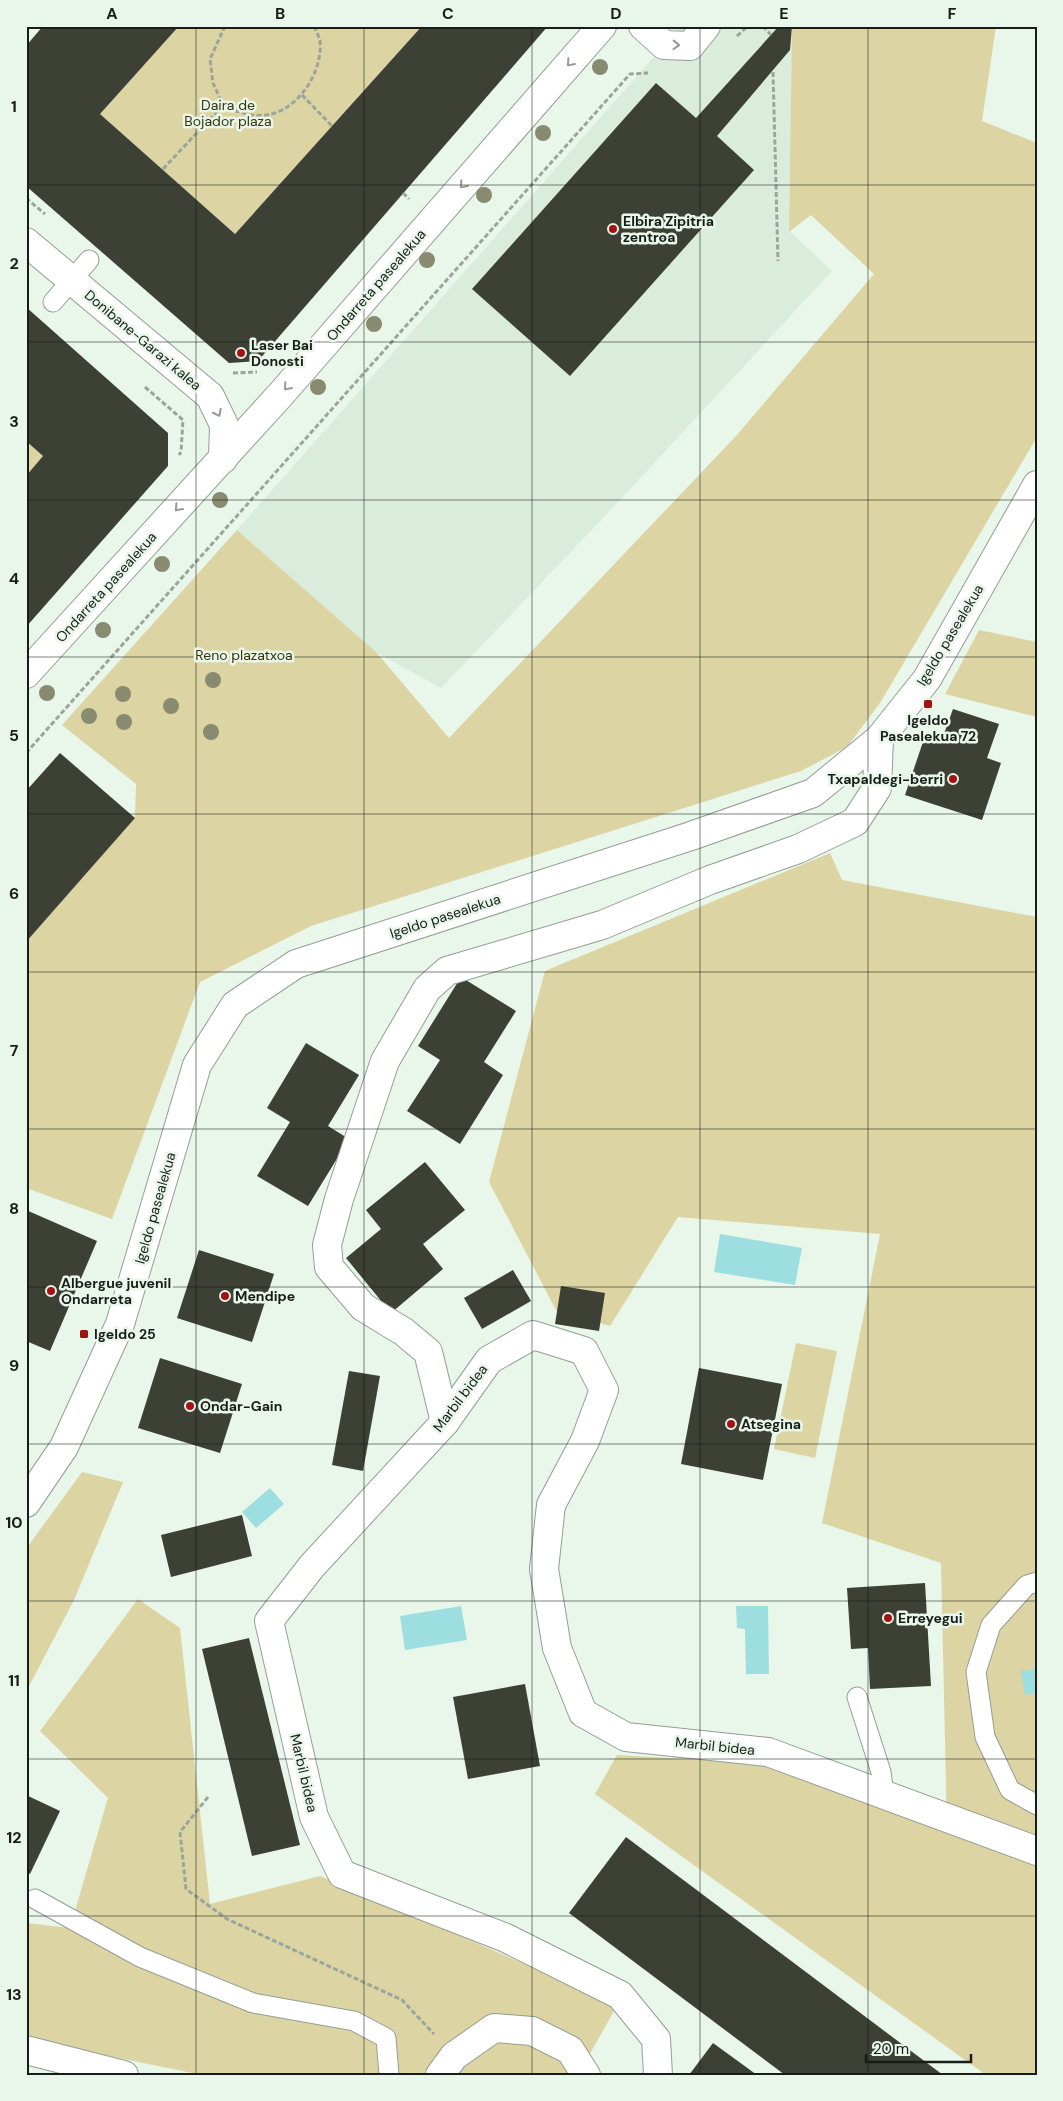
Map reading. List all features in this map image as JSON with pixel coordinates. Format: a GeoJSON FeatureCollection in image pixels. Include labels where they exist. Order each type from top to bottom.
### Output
{"type":"FeatureCollection","features":[{"type":"Feature","properties":{"kind":"street","name":"Ondarreta pasealekua"},"geometry":{"type":"LineString","coordinates":[[26,674],[223,459],[602,26]]}},
{"type":"Feature","properties":{"kind":"street"},"geometry":{"type":"LineString","coordinates":[[643,26],[664,45],[690,46],[706,26]]}},
{"type":"Feature","properties":{"kind":"street","name":"Donibane-Garazi kalea"},"geometry":{"type":"LineString","coordinates":[[26,242],[210,396],[226,433],[223,459]]}},
{"type":"Feature","properties":{"kind":"street","name":"Igeldo pasealekua"},"geometry":{"type":"LineString","coordinates":[[26,1503],[64,1446],[120,1324],[196,1066],[235,1005],[296,964],[692,836],[813,793],[879,739],[927,679],[1037,485]]}},
{"type":"Feature","properties":{"kind":"street"},"geometry":{"type":"LineString","coordinates":[[445,1422],[428,1352],[404,1332],[363,1307],[329,1266],[327,1245],[339,1199],[384,1061],[427,989],[447,971],[602,925],[710,880],[798,849],[855,822],[877,788],[879,739]]}},
{"type":"Feature","properties":{"kind":"street","name":"Marbil bidea"},"geometry":{"type":"LineString","coordinates":[[658,2075],[656,2039],[620,1995],[506,1938],[342,1874],[314,1817],[269,1621],[312,1566],[445,1422],[489,1360],[533,1336],[584,1350],[604,1390],[585,1441],[551,1505],[544,1569],[557,1648],[583,1713],[626,1737],[768,1752],[1037,1851]]}},
{"type":"Feature","properties":{"kind":"street"},"geometry":{"type":"LineString","coordinates":[[447,2065],[494,2028],[532,2031],[570,2050],[586,2075]]}},
{"type":"Feature","properties":{"kind":"street"},"geometry":{"type":"LineString","coordinates":[[26,2050],[124,2075]]}},
{"type":"Feature","properties":{"kind":"lane"},"geometry":{"type":"LineString","coordinates":[[53,302],[89,260]]}},
{"type":"Feature","properties":{"kind":"lane"},"geometry":{"type":"LineString","coordinates":[[1037,1582],[1027,1585],[991,1625],[976,1672],[985,1737],[1010,1790],[1037,1805]]}},
{"type":"Feature","properties":{"kind":"lane"},"geometry":{"type":"LineString","coordinates":[[856,1697],[881,1772],[884,1794]]}},
{"type":"Feature","properties":{"kind":"lane"},"geometry":{"type":"LineString","coordinates":[[35,1899],[140,1957],[253,2003],[354,2022],[386,2038],[389,2075]]}},
{"type":"Feature","properties":{"kind":"path"},"geometry":{"type":"LineString","coordinates":[[225,26],[210,59],[213,83],[223,105],[246,115],[276,113],[302,95],[316,69],[320,41],[314,26]]}},
{"type":"Feature","properties":{"kind":"path"},"geometry":{"type":"LineString","coordinates":[[734,39],[748,26]]}},
{"type":"Feature","properties":{"kind":"path"},"geometry":{"type":"LineString","coordinates":[[762,26],[771,35]]}},
{"type":"Feature","properties":{"kind":"path"},"geometry":{"type":"LineString","coordinates":[[766,30],[770,26]]}},
{"type":"Feature","properties":{"kind":"path"},"geometry":{"type":"LineString","coordinates":[[773,72],[778,261]]}},
{"type":"Feature","properties":{"kind":"path"},"geometry":{"type":"LineString","coordinates":[[26,752],[630,74],[656,73]]}},
{"type":"Feature","properties":{"kind":"path"},"geometry":{"type":"LineString","coordinates":[[302,95],[332,126]]}},
{"type":"Feature","properties":{"kind":"path"},"geometry":{"type":"LineString","coordinates":[[162,169],[223,105]]}},
{"type":"Feature","properties":{"kind":"path"},"geometry":{"type":"LineString","coordinates":[[403,207],[416,192]]}},
{"type":"Feature","properties":{"kind":"path"},"geometry":{"type":"LineString","coordinates":[[403,194],[410,200]]}},
{"type":"Feature","properties":{"kind":"path"},"geometry":{"type":"LineString","coordinates":[[26,198],[48,216]]}},
{"type":"Feature","properties":{"kind":"path"},"geometry":{"type":"LineString","coordinates":[[227,373],[260,372]]}},
{"type":"Feature","properties":{"kind":"path"},"geometry":{"type":"LineString","coordinates":[[208,1797],[180,1832],[186,1889],[227,1920],[402,2000],[447,2065]]}},
{"type":"Feature","properties":{"kind":"shaded area"},"geometry":{"type":"Polygon","coordinates":[[[681,26],[792,26],[789,231],[832,271],[605,516],[441,688],[376,652],[237,530],[681,26]]]}},
{"type":"Feature","properties":{"kind":"green space","name":"Daira de Bojador plaza"},"geometry":{"type":"Polygon","coordinates":[[[179,26],[422,26],[235,234],[100,114],[179,26]]]}},
{"type":"Feature","properties":{"kind":"green space","name":"Reno plazatxoa"},"geometry":{"type":"Polygon","coordinates":[[[792,26],[996,26],[982,121],[1037,143],[1037,437],[880,703],[847,747],[801,771],[311,926],[200,982],[112,1219],[26,1188],[26,942],[135,818],[136,784],[62,725],[237,530],[376,652],[449,738],[737,435],[874,274],[811,215],[789,232],[792,26]]]}},
{"type":"Feature","properties":{"kind":"green space"},"geometry":{"type":"Polygon","coordinates":[[[26,441],[43,456],[26,476],[26,441]]]}},
{"type":"Feature","properties":{"kind":"green space"},"geometry":{"type":"Polygon","coordinates":[[[979,630],[1037,642],[1037,717],[945,694],[979,630]]]}},
{"type":"Feature","properties":{"kind":"green space"},"geometry":{"type":"Polygon","coordinates":[[[830,853],[842,880],[1037,917],[1037,2075],[986,2075],[595,1794],[617,1755],[773,1764],[947,1829],[941,1563],[822,1523],[880,1234],[678,1217],[610,1326],[556,1310],[489,1182],[545,971],[830,853]]]}},
{"type":"Feature","properties":{"kind":"green space"},"geometry":{"type":"Polygon","coordinates":[[[796,1343],[837,1351],[815,1458],[774,1449],[796,1343]]]}},
{"type":"Feature","properties":{"kind":"green space"},"geometry":{"type":"Polygon","coordinates":[[[82,1472],[123,1482],[74,1600],[26,1692],[26,1549],[82,1472]]]}},
{"type":"Feature","properties":{"kind":"green space"},"geometry":{"type":"Polygon","coordinates":[[[138,1599],[180,1628],[210,1904],[320,1876],[618,2004],[578,2075],[202,2075],[26,2039],[26,1923],[70,1928],[108,1798],[40,1731],[138,1599]]]}},
{"type":"Feature","properties":{"kind":"water"},"geometry":{"type":"Polygon","coordinates":[[[720,1234],[802,1248],[795,1285],[714,1272],[720,1234]]]}},
{"type":"Feature","properties":{"kind":"water"},"geometry":{"type":"Polygon","coordinates":[[[270,1488],[284,1504],[256,1528],[242,1512],[270,1488]]]}},
{"type":"Feature","properties":{"kind":"water"},"geometry":{"type":"Polygon","coordinates":[[[461,1606],[467,1640],[405,1650],[400,1616],[461,1606]]]}},
{"type":"Feature","properties":{"kind":"water"},"geometry":{"type":"Polygon","coordinates":[[[736,1606],[768,1606],[769,1674],[746,1674],[745,1629],[737,1628],[736,1606]]]}},
{"type":"Feature","properties":{"kind":"water"},"geometry":{"type":"Polygon","coordinates":[[[1037,1669],[1037,1693],[1025,1695],[1021,1671],[1037,1669]]]}},
{"type":"Feature","properties":{"kind":"building"},"geometry":{"type":"Polygon","coordinates":[[[43,26],[179,26],[100,114],[235,234],[422,26],[548,26],[258,361],[229,363],[26,186],[26,46],[43,26]]]}},
{"type":"Feature","properties":{"kind":"building","name":"Elbira Zipitria zentroa"},"geometry":{"type":"Polygon","coordinates":[[[779,26],[792,26],[790,50],[717,136],[754,170],[570,376],[472,289],[656,83],[696,118],[779,26]]]}},
{"type":"Feature","properties":{"kind":"building"},"geometry":{"type":"Polygon","coordinates":[[[26,307],[168,433],[168,466],[26,627],[26,476],[43,456],[26,441],[26,307]]]}},
{"type":"Feature","properties":{"kind":"building","name":"Txapaldegi-berri"},"geometry":{"type":"Polygon","coordinates":[[[953,709],[999,724],[987,758],[1001,763],[982,820],[905,795],[925,736],[941,742],[953,709]]]}},
{"type":"Feature","properties":{"kind":"building"},"geometry":{"type":"Polygon","coordinates":[[[60,753],[135,818],[26,942],[26,791],[60,753]]]}},
{"type":"Feature","properties":{"kind":"building"},"geometry":{"type":"Polygon","coordinates":[[[461,977],[516,1011],[484,1062],[503,1075],[460,1144],[407,1111],[440,1060],[418,1046],[461,977]]]}},
{"type":"Feature","properties":{"kind":"building"},"geometry":{"type":"Polygon","coordinates":[[[306,1043],[359,1075],[328,1126],[349,1139],[308,1206],[257,1176],[290,1122],[267,1108],[306,1043]]]}},
{"type":"Feature","properties":{"kind":"building"},"geometry":{"type":"Polygon","coordinates":[[[425,1162],[465,1210],[423,1244],[443,1269],[391,1313],[346,1258],[381,1229],[366,1210],[425,1162]]]}},
{"type":"Feature","properties":{"kind":"building","name":"Albergue juvenil Ondarreta"},"geometry":{"type":"Polygon","coordinates":[[[26,1210],[97,1241],[50,1351],[26,1341],[26,1210]]]}},
{"type":"Feature","properties":{"kind":"building","name":"Mendipe"},"geometry":{"type":"Polygon","coordinates":[[[199,1250],[274,1274],[252,1342],[177,1318],[199,1250]]]}},
{"type":"Feature","properties":{"kind":"building"},"geometry":{"type":"Polygon","coordinates":[[[513,1270],[531,1301],[482,1329],[464,1298],[513,1270]]]}},
{"type":"Feature","properties":{"kind":"building"},"geometry":{"type":"Polygon","coordinates":[[[561,1286],[605,1293],[599,1331],[555,1324],[561,1286]]]}},
{"type":"Feature","properties":{"kind":"building","name":"Ondar-Gain"},"geometry":{"type":"Polygon","coordinates":[[[160,1358],[242,1384],[220,1453],[138,1428],[160,1358]]]}},
{"type":"Feature","properties":{"kind":"building","name":"Atsegina"},"geometry":{"type":"Polygon","coordinates":[[[699,1368],[782,1384],[763,1480],[681,1464],[699,1368]]]}},
{"type":"Feature","properties":{"kind":"building"},"geometry":{"type":"Polygon","coordinates":[[[349,1371],[380,1376],[363,1471],[332,1465],[349,1371]]]}},
{"type":"Feature","properties":{"kind":"building"},"geometry":{"type":"Polygon","coordinates":[[[242,1515],[252,1556],[171,1577],[161,1535],[242,1515]]]}},
{"type":"Feature","properties":{"kind":"building","name":"Erreyegui"},"geometry":{"type":"Polygon","coordinates":[[[925,1583],[931,1686],[870,1689],[868,1648],[851,1649],[847,1588],[925,1583]]]}},
{"type":"Feature","properties":{"kind":"building"},"geometry":{"type":"Polygon","coordinates":[[[249,1638],[300,1845],[252,1856],[202,1649],[249,1638]]]}},
{"type":"Feature","properties":{"kind":"building"},"geometry":{"type":"Polygon","coordinates":[[[525,1684],[540,1766],[468,1779],[453,1697],[525,1684]]]}},
{"type":"Feature","properties":{"kind":"building"},"geometry":{"type":"Polygon","coordinates":[[[26,1795],[60,1811],[30,1874],[26,1872],[26,1795]]]}},
{"type":"Feature","properties":{"kind":"building"},"geometry":{"type":"Polygon","coordinates":[[[626,1837],[943,2075],[785,2075],[569,1913],[626,1837]]]}},
{"type":"Feature","properties":{"kind":"building"},"geometry":{"type":"Polygon","coordinates":[[[713,2043],[757,2075],[689,2075],[713,2043]]]}},
{"type":"Feature","properties":{"kind":"place","name":"Elbira Zipitria zentroa"},"geometry":{"type":"Point","coordinates":[613,229]}},
{"type":"Feature","properties":{"kind":"place","name":"Laser Bai Donosti"},"geometry":{"type":"Point","coordinates":[241,353]}},
{"type":"Feature","properties":{"kind":"place","name":"Igeldo Pasealekua 72"},"geometry":{"type":"Point","coordinates":[928,704]}},
{"type":"Feature","properties":{"kind":"place","name":"Txapaldegi-berri"},"geometry":{"type":"Point","coordinates":[953,779]}},
{"type":"Feature","properties":{"kind":"place","name":"Albergue juvenil Ondarreta"},"geometry":{"type":"Point","coordinates":[51,1291]}},
{"type":"Feature","properties":{"kind":"place","name":"Mendipe"},"geometry":{"type":"Point","coordinates":[225,1296]}},
{"type":"Feature","properties":{"kind":"place","name":"Igeldo 25"},"geometry":{"type":"Point","coordinates":[84,1334]}},
{"type":"Feature","properties":{"kind":"place","name":"Ondar-Gain"},"geometry":{"type":"Point","coordinates":[190,1406]}},
{"type":"Feature","properties":{"kind":"place","name":"Atsegina"},"geometry":{"type":"Point","coordinates":[731,1424]}},
{"type":"Feature","properties":{"kind":"place","name":"Erreyegui"},"geometry":{"type":"Point","coordinates":[888,1618]}}]}
